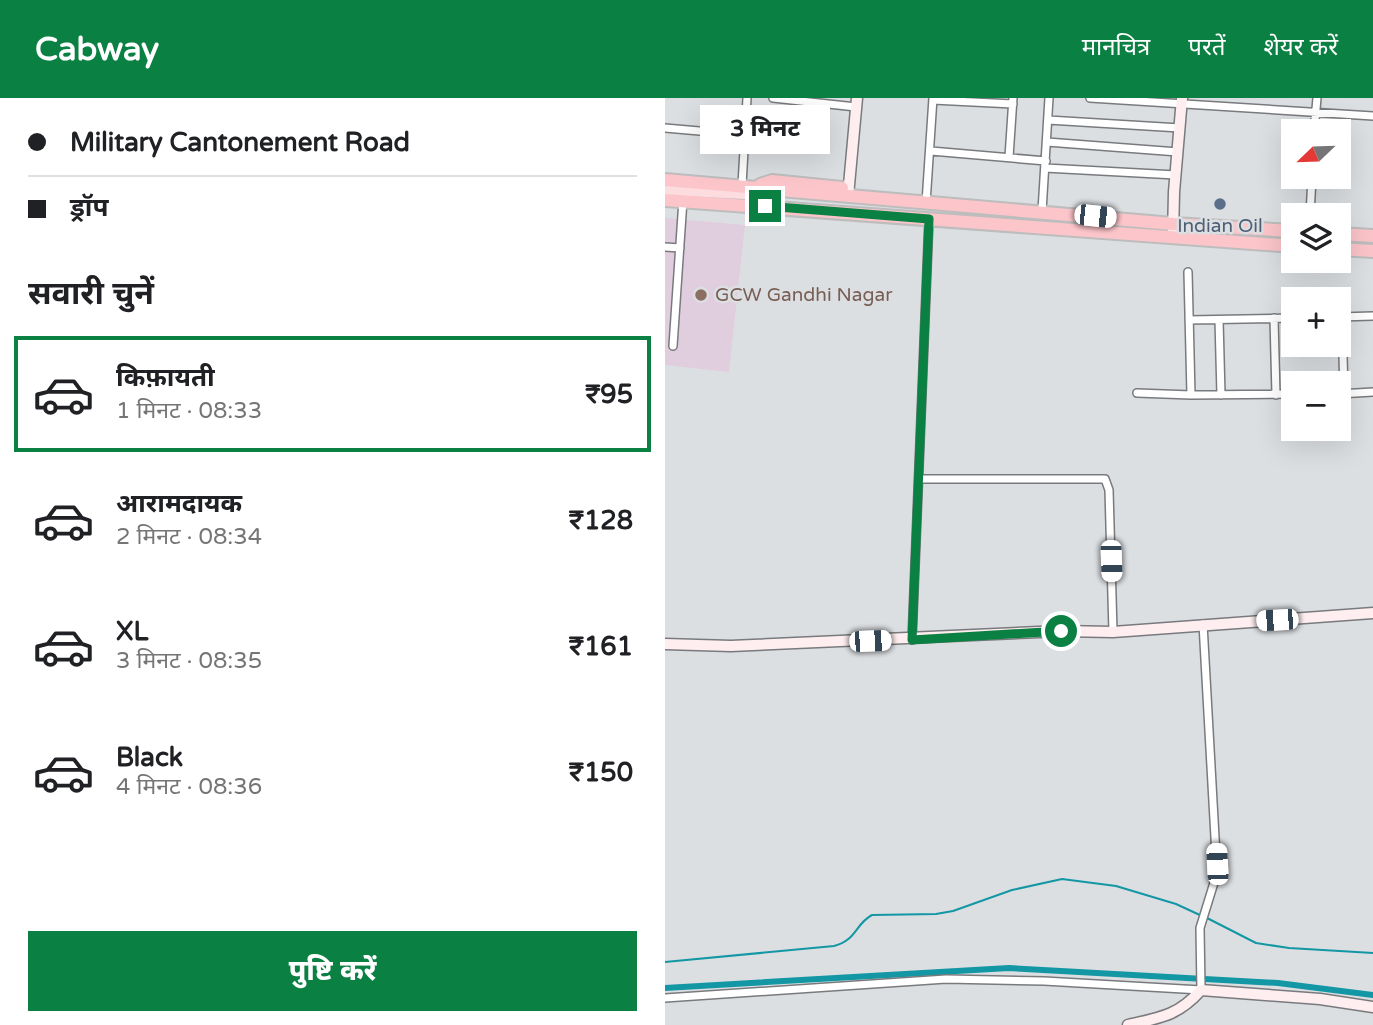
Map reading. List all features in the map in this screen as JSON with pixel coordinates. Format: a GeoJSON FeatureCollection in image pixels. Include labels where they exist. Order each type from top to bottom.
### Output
{"type":"FeatureCollection","features":[{"type":"Feature","properties":{"kind":"highway"},"geometry":{"type":"LineString","coordinates":[[665,180],[743,190],[757,188],[849,192]]}},
{"type":"Feature","properties":{"kind":"highway"},"geometry":{"type":"LineString","coordinates":[[757,188],[772,181],[926,203],[1281,230]]}},
{"type":"Feature","properties":{"kind":"highway"},"geometry":{"type":"LineString","coordinates":[[665,200],[1281,245]]}},
{"type":"Feature","properties":{"kind":"highway"},"geometry":{"type":"LineString","coordinates":[[1351,235],[1373,236]]}},
{"type":"Feature","properties":{"kind":"highway"},"geometry":{"type":"LineString","coordinates":[[1351,249],[1373,251]]}},
{"type":"Feature","properties":{"kind":"main road"},"geometry":{"type":"LineString","coordinates":[[665,190],[773,190]]}},
{"type":"Feature","properties":{"kind":"street"},"geometry":{"type":"LineString","coordinates":[[743,190],[747,98]]}},
{"type":"Feature","properties":{"kind":"street"},"geometry":{"type":"LineString","coordinates":[[773,98],[857,102],[849,192]]}},
{"type":"Feature","properties":{"kind":"street"},"geometry":{"type":"LineString","coordinates":[[1042,211],[1049,98]]}},
{"type":"Feature","properties":{"kind":"street"},"geometry":{"type":"LineString","coordinates":[[1090,98],[1182,101],[1373,116]]}},
{"type":"Feature","properties":{"kind":"street"},"geometry":{"type":"LineString","coordinates":[[1315,119],[1317,98]]}},
{"type":"Feature","properties":{"kind":"street"},"geometry":{"type":"LineString","coordinates":[[926,203],[933,99],[1013,101],[1009,157]]}},
{"type":"Feature","properties":{"kind":"street"},"geometry":{"type":"LineString","coordinates":[[1173,237],[1182,101]]}},
{"type":"Feature","properties":{"kind":"street"},"geometry":{"type":"LineString","coordinates":[[1048,120],[1180,128]]}},
{"type":"Feature","properties":{"kind":"street"},"geometry":{"type":"LineString","coordinates":[[665,128],[745,135]]}},
{"type":"Feature","properties":{"kind":"street"},"geometry":{"type":"LineString","coordinates":[[1047,142],[1178,152]]}},
{"type":"Feature","properties":{"kind":"street"},"geometry":{"type":"LineString","coordinates":[[931,151],[1176,175]]}},
{"type":"Feature","properties":{"kind":"street"},"geometry":{"type":"LineString","coordinates":[[673,346],[683,200]]}},
{"type":"Feature","properties":{"kind":"street"},"geometry":{"type":"LineString","coordinates":[[912,640],[929,219]]}},
{"type":"Feature","properties":{"kind":"street"},"geometry":{"type":"LineString","coordinates":[[665,247],[680,248]]}},
{"type":"Feature","properties":{"kind":"street"},"geometry":{"type":"LineString","coordinates":[[1188,272],[1191,395]]}},
{"type":"Feature","properties":{"kind":"street"},"geometry":{"type":"LineString","coordinates":[[1351,317],[1373,316]]}},
{"type":"Feature","properties":{"kind":"street"},"geometry":{"type":"LineString","coordinates":[[1274,318],[1276,395]]}},
{"type":"Feature","properties":{"kind":"street"},"geometry":{"type":"LineString","coordinates":[[1189,320],[1281,318]]}},
{"type":"Feature","properties":{"kind":"street"},"geometry":{"type":"LineString","coordinates":[[1219,320],[1221,396]]}},
{"type":"Feature","properties":{"kind":"street"},"geometry":{"type":"LineString","coordinates":[[1351,393],[1373,392]]}},
{"type":"Feature","properties":{"kind":"street"},"geometry":{"type":"LineString","coordinates":[[1137,393],[1281,395]]}},
{"type":"Feature","properties":{"kind":"street"},"geometry":{"type":"LineString","coordinates":[[920,480],[1105,479],[1109,490],[1113,632]]}},
{"type":"Feature","properties":{"kind":"street"},"geometry":{"type":"LineString","coordinates":[[665,645],[731,646],[912,640],[1061,631],[1113,632],[1373,613]]}},
{"type":"Feature","properties":{"kind":"street"},"geometry":{"type":"LineString","coordinates":[[1128,1025],[1172,1015],[1188,1005],[1201,988],[1202,920],[1217,873],[1203,624]]}},
{"type":"Feature","properties":{"kind":"street"},"geometry":{"type":"LineString","coordinates":[[665,998],[947,979],[1201,988],[1320,999],[1373,1007]]}},
{"type":"Feature","properties":{"kind":"shaded area","name":"GCW Gandhi Nagar"},"geometry":{"type":"Polygon","coordinates":[[[665,218],[745,225],[729,372],[665,365],[665,218]]]}},
{"type":"Feature","properties":{"kind":"waterway"},"geometry":{"type":"LineString","coordinates":[[665,962],[834,946],[852,936],[872,915],[936,914],[953,911],[1012,890],[1062,879],[1116,886],[1176,904],[1202,916]]}},
{"type":"Feature","properties":{"kind":"waterway"},"geometry":{"type":"LineString","coordinates":[[1207,918],[1256,943],[1289,948],[1373,953]]}},
{"type":"Feature","properties":{"kind":"waterway"},"geometry":{"type":"LineString","coordinates":[[665,988],[1009,968],[1278,983],[1373,995]]}},
{"type":"Feature","properties":{"kind":"place","name":"Indian Oil"},"geometry":{"type":"Point","coordinates":[1220,204]}},
{"type":"Feature","properties":{"kind":"place","name":"GCW Gandhi Nagar"},"geometry":{"type":"Point","coordinates":[701,295]}},
{"type":"Feature","properties":{"kind":"route"},"geometry":{"type":"LineString","coordinates":[[765,206],[929,219],[912,640],[1061,631]]}}]}
